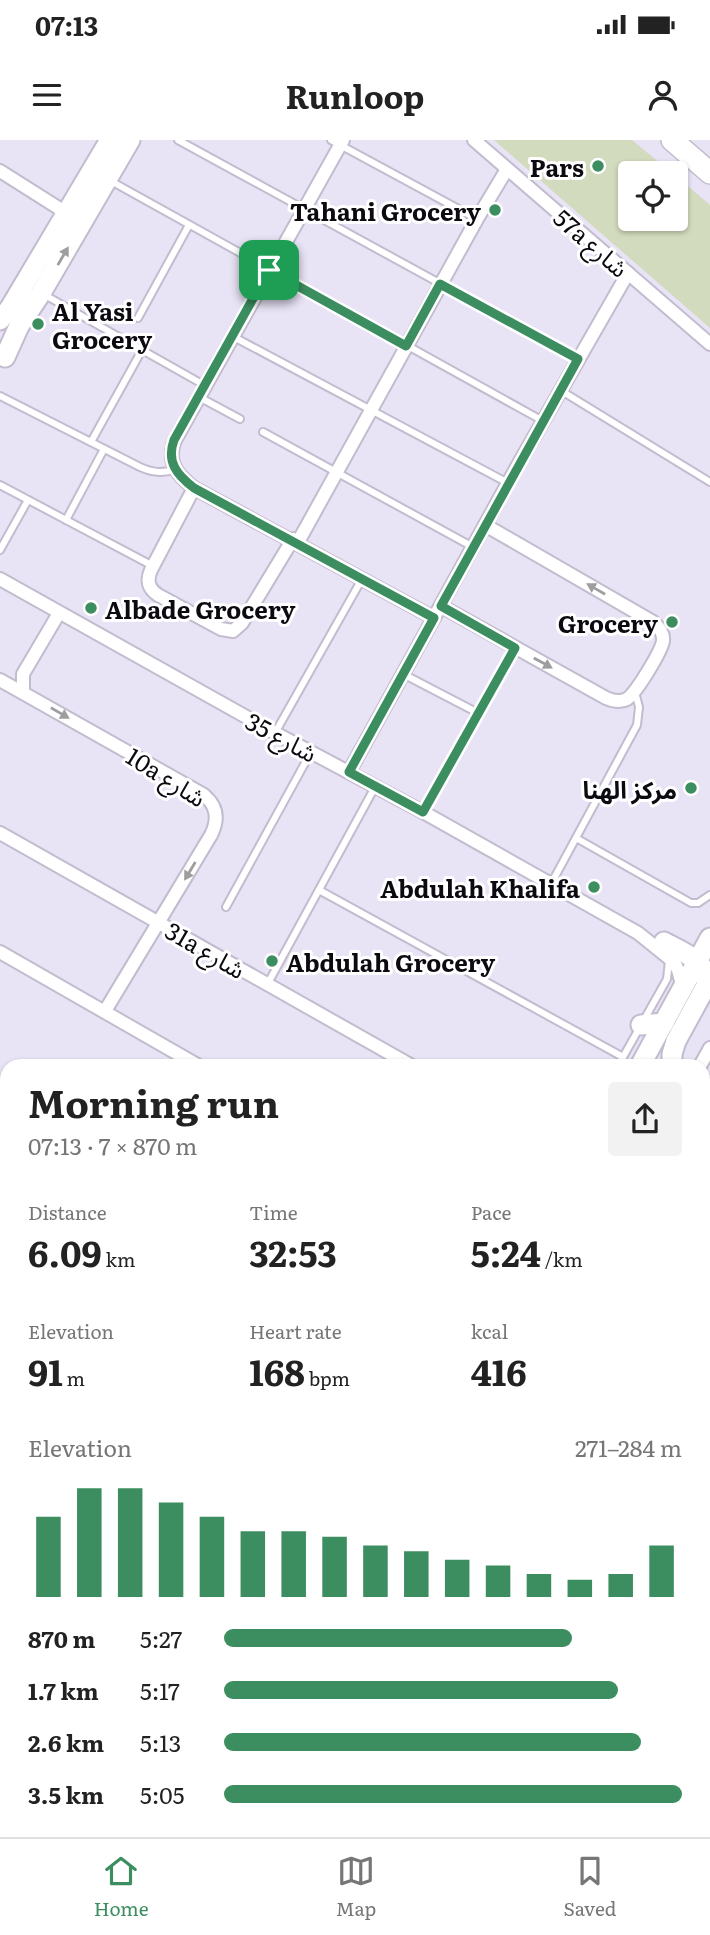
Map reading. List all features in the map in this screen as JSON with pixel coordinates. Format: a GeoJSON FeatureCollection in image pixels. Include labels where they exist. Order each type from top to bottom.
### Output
{"type":"FeatureCollection","features":[{"type":"Feature","properties":{"kind":"main road"},"geometry":{"type":"LineString","coordinates":[[672,140],[710,173]]}},
{"type":"Feature","properties":{"kind":"street"},"geometry":{"type":"LineString","coordinates":[[0,320],[10,309],[110,140]]}},
{"type":"Feature","properties":{"kind":"street"},"geometry":{"type":"LineString","coordinates":[[2,358],[130,140]]}},
{"type":"Feature","properties":{"kind":"street","name":"57a شارع"},"geometry":{"type":"LineString","coordinates":[[474,140],[710,344]]}},
{"type":"Feature","properties":{"kind":"street"},"geometry":{"type":"LineString","coordinates":[[338,142],[172,447],[172,463],[180,477],[194,488],[434,618]]}},
{"type":"Feature","properties":{"kind":"street"},"geometry":{"type":"LineString","coordinates":[[194,488],[153,566],[148,581],[153,592],[221,629],[233,631],[242,623],[337,472],[440,284],[507,169]]}},
{"type":"Feature","properties":{"kind":"street"},"geometry":{"type":"LineString","coordinates":[[0,171],[68,214]]}},
{"type":"Feature","properties":{"kind":"street"},"geometry":{"type":"LineString","coordinates":[[349,772],[560,390],[628,274]]}},
{"type":"Feature","properties":{"kind":"street"},"geometry":{"type":"LineString","coordinates":[[441,606],[611,700],[625,701],[635,691],[663,642],[659,627],[485,525]]}},
{"type":"Feature","properties":{"kind":"street","name":"شارع 35"},"geometry":{"type":"LineString","coordinates":[[0,579],[666,949],[709,941]]}},
{"type":"Feature","properties":{"kind":"street"},"geometry":{"type":"LineString","coordinates":[[23,692],[23,674],[60,613]]}},
{"type":"Feature","properties":{"kind":"street","name":"10a شارع"},"geometry":{"type":"LineString","coordinates":[[1,680],[204,795],[215,809],[215,827],[105,1011]]}},
{"type":"Feature","properties":{"kind":"street","name":"31a شارع"},"geometry":{"type":"LineString","coordinates":[[0,833],[399,1059]]}},
{"type":"Feature","properties":{"kind":"street"},"geometry":{"type":"LineString","coordinates":[[633,1059],[664,1023],[709,941]]}},
{"type":"Feature","properties":{"kind":"street"},"geometry":{"type":"LineString","coordinates":[[666,949],[698,961],[705,968],[707,981],[676,1041],[672,1059]]}},
{"type":"Feature","properties":{"kind":"street"},"geometry":{"type":"LineString","coordinates":[[666,949],[678,970],[683,988]]}},
{"type":"Feature","properties":{"kind":"street"},"geometry":{"type":"LineString","coordinates":[[0,952],[187,1059]]}},
{"type":"Feature","properties":{"kind":"street"},"geometry":{"type":"LineString","coordinates":[[677,1059],[710,1002]]}},
{"type":"Feature","properties":{"kind":"street"},"geometry":{"type":"LineString","coordinates":[[641,1025],[664,1023]]}},
{"type":"Feature","properties":{"kind":"lane"},"geometry":{"type":"LineString","coordinates":[[178,140],[578,359]]}},
{"type":"Feature","properties":{"kind":"lane"},"geometry":{"type":"LineString","coordinates":[[338,142],[477,219]]}},
{"type":"Feature","properties":{"kind":"lane"},"geometry":{"type":"LineString","coordinates":[[107,180],[543,421]]}},
{"type":"Feature","properties":{"kind":"lane"},"geometry":{"type":"LineString","coordinates":[[138,318],[189,225]]}},
{"type":"Feature","properties":{"kind":"lane"},"geometry":{"type":"LineString","coordinates":[[41,293],[142,350],[240,419]]}},
{"type":"Feature","properties":{"kind":"lane"},"geometry":{"type":"LineString","coordinates":[[232,336],[508,484]]}},
{"type":"Feature","properties":{"kind":"lane"},"geometry":{"type":"LineString","coordinates":[[92,442],[142,350]]}},
{"type":"Feature","properties":{"kind":"lane"},"geometry":{"type":"LineString","coordinates":[[560,390],[710,482]]}},
{"type":"Feature","properties":{"kind":"lane"},"geometry":{"type":"LineString","coordinates":[[0,396],[151,472],[175,470]]}},
{"type":"Feature","properties":{"kind":"lane"},"geometry":{"type":"LineString","coordinates":[[263,432],[473,547]]}},
{"type":"Feature","properties":{"kind":"lane"},"geometry":{"type":"LineString","coordinates":[[66,520],[104,449]]}},
{"type":"Feature","properties":{"kind":"lane"},"geometry":{"type":"LineString","coordinates":[[0,485],[153,566]]}},
{"type":"Feature","properties":{"kind":"lane"},"geometry":{"type":"LineString","coordinates":[[0,550],[28,500]]}},
{"type":"Feature","properties":{"kind":"lane"},"geometry":{"type":"LineString","coordinates":[[275,733],[362,579]]}},
{"type":"Feature","properties":{"kind":"lane"},"geometry":{"type":"LineString","coordinates":[[423,812],[515,648]]}},
{"type":"Feature","properties":{"kind":"lane"},"geometry":{"type":"LineString","coordinates":[[403,674],[478,713]]}},
{"type":"Feature","properties":{"kind":"lane"},"geometry":{"type":"LineString","coordinates":[[551,884],[637,725],[639,707],[635,691]]}},
{"type":"Feature","properties":{"kind":"lane"},"geometry":{"type":"LineString","coordinates":[[226,907],[311,752]]}},
{"type":"Feature","properties":{"kind":"lane"},"geometry":{"type":"LineString","coordinates":[[267,985],[375,786]]}},
{"type":"Feature","properties":{"kind":"lane"},"geometry":{"type":"LineString","coordinates":[[576,838],[691,903],[698,903],[710,895]]}},
{"type":"Feature","properties":{"kind":"lane"},"geometry":{"type":"LineString","coordinates":[[319,890],[627,1059]]}},
{"type":"Feature","properties":{"kind":"lane"},"geometry":{"type":"LineString","coordinates":[[632,1059],[641,1025],[667,979],[670,967],[666,949]]}},
{"type":"Feature","properties":{"kind":"green space"},"geometry":{"type":"Polygon","coordinates":[[[494,140],[632,140],[657,161],[618,161],[618,231],[688,231],[688,186],[710,205],[710,328],[494,140]]]}},
{"type":"Feature","properties":{"kind":"place","name":"Pars"},"geometry":{"type":"Point","coordinates":[598,166]}},
{"type":"Feature","properties":{"kind":"place","name":"Tahani Grocery"},"geometry":{"type":"Point","coordinates":[495,210]}},
{"type":"Feature","properties":{"kind":"place","name":"Al Yasi Grocery"},"geometry":{"type":"Point","coordinates":[38,324]}},
{"type":"Feature","properties":{"kind":"place","name":"Albade Grocery"},"geometry":{"type":"Point","coordinates":[91,608]}},
{"type":"Feature","properties":{"kind":"place","name":"Grocery"},"geometry":{"type":"Point","coordinates":[672,622]}},
{"type":"Feature","properties":{"kind":"place","name":"مركز الهنا"},"geometry":{"type":"Point","coordinates":[691,788]}},
{"type":"Feature","properties":{"kind":"place","name":"Abdulah Khalifa"},"geometry":{"type":"Point","coordinates":[594,887]}},
{"type":"Feature","properties":{"kind":"place","name":"Abdulah Grocery"},"geometry":{"type":"Point","coordinates":[272,961]}},
{"type":"Feature","properties":{"kind":"route"},"geometry":{"type":"LineString","coordinates":[[269,270],[406,346],[440,284],[578,359],[441,606],[515,648],[423,812],[349,772],[434,618],[293,539],[194,488],[180,477],[172,463],[174,440],[269,270]]}}]}
